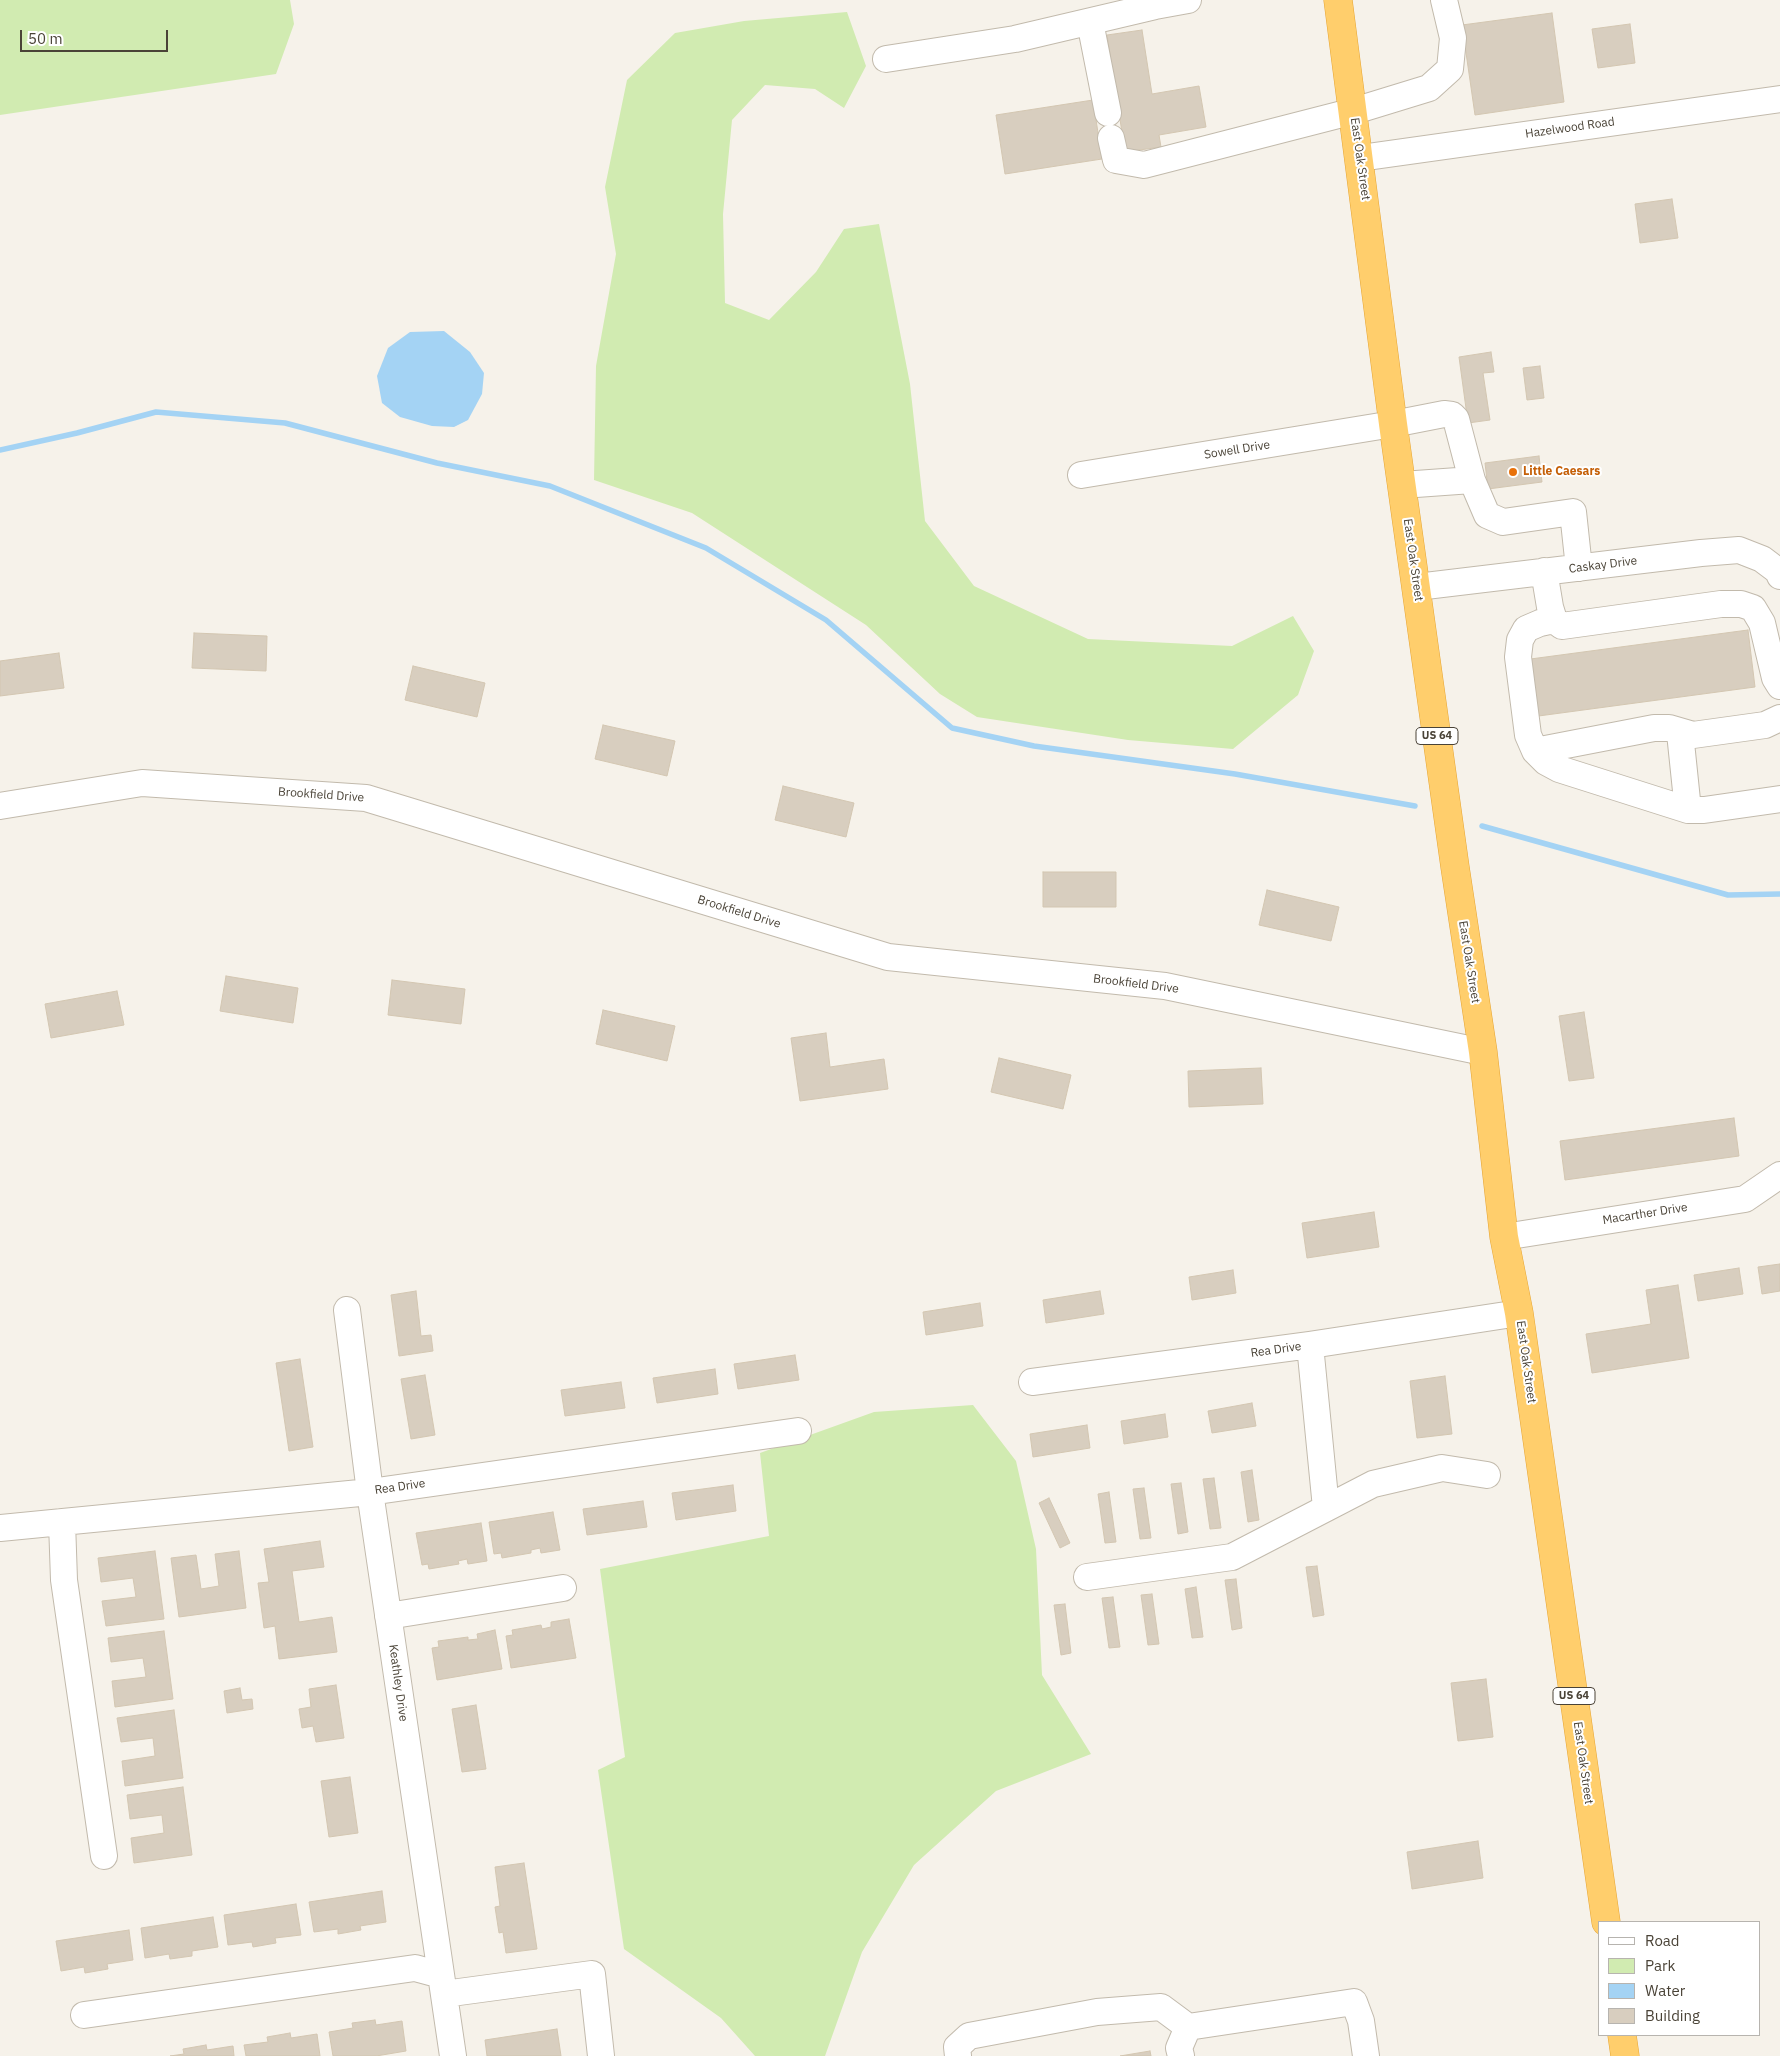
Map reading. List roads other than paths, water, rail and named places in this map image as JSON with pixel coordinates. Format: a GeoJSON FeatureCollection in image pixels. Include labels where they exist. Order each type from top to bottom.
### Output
{"type":"FeatureCollection","features":[{"type":"Feature","properties":{"kind":"highway","name":"East Oak Street"},"geometry":{"type":"LineString","coordinates":[[1338,0],[1354,111],[1393,424],[1483,1052],[1504,1237],[1519,1313],[1606,1921]]}},
{"type":"Feature","properties":{"kind":"street"},"geometry":{"type":"LineString","coordinates":[[886,59],[1015,40],[1188,0]]}},
{"type":"Feature","properties":{"kind":"street"},"geometry":{"type":"LineString","coordinates":[[1111,138],[1116,160],[1144,165],[1354,111],[1428,88],[1450,69],[1453,38],[1444,0]]}},
{"type":"Feature","properties":{"kind":"street"},"geometry":{"type":"LineString","coordinates":[[1090,22],[1108,113]]}},
{"type":"Feature","properties":{"kind":"street","name":"Hazelwood Road"},"geometry":{"type":"LineString","coordinates":[[1360,158],[1780,98]]}},
{"type":"Feature","properties":{"kind":"street","name":"Sowell Drive"},"geometry":{"type":"LineString","coordinates":[[1081,475],[1444,414],[1452,415],[1456,419],[1472,480]]}},
{"type":"Feature","properties":{"kind":"street"},"geometry":{"type":"LineString","coordinates":[[1402,485],[1472,480],[1487,515],[1504,522],[1573,512],[1579,568]]}},
{"type":"Feature","properties":{"kind":"street","name":"Caskay Drive"},"geometry":{"type":"LineString","coordinates":[[1417,587],[1739,550],[1762,559],[1778,572],[1780,576]]}},
{"type":"Feature","properties":{"kind":"street"},"geometry":{"type":"LineString","coordinates":[[1544,572],[1554,620],[1562,626],[1721,604],[1741,604],[1753,608],[1762,623],[1775,678],[1780,686]]}},
{"type":"Feature","properties":{"kind":"street"},"geometry":{"type":"LineString","coordinates":[[1554,620],[1526,629],[1520,640],[1518,657],[1528,736],[1535,751],[1546,762],[1559,769],[1688,810],[1704,810],[1780,799]]}},
{"type":"Feature","properties":{"kind":"street"},"geometry":{"type":"LineString","coordinates":[[1535,751],[1654,728],[1669,728],[1693,735],[1765,725],[1780,718]]}},
{"type":"Feature","properties":{"kind":"street"},"geometry":{"type":"LineString","coordinates":[[1680,732],[1688,810]]}},
{"type":"Feature","properties":{"kind":"street","name":"Brookfield Drive"},"geometry":{"type":"LineString","coordinates":[[0,806],[142,783],[366,798],[888,957],[1165,986],[1483,1052]]}},
{"type":"Feature","properties":{"kind":"street","name":"Macarther Drive"},"geometry":{"type":"LineString","coordinates":[[1504,1237],[1745,1199],[1780,1175]]}},
{"type":"Feature","properties":{"kind":"street","name":"Keathley Drive"},"geometry":{"type":"LineString","coordinates":[[347,1310],[370,1492],[453,2056]]}},
{"type":"Feature","properties":{"kind":"street","name":"Rea Drive"},"geometry":{"type":"LineString","coordinates":[[1032,1382],[1310,1345],[1519,1313]]}},
{"type":"Feature","properties":{"kind":"street"},"geometry":{"type":"LineString","coordinates":[[1310,1345],[1326,1508]]}},
{"type":"Feature","properties":{"kind":"street","name":"Rea Drive"},"geometry":{"type":"LineString","coordinates":[[0,1528],[370,1492],[798,1431]]}},
{"type":"Feature","properties":{"kind":"street"},"geometry":{"type":"LineString","coordinates":[[1087,1577],[1232,1557],[1373,1484],[1442,1468],[1487,1475]]}},
{"type":"Feature","properties":{"kind":"street"},"geometry":{"type":"LineString","coordinates":[[62,1522],[64,1580],[104,1856]]}},
{"type":"Feature","properties":{"kind":"street"},"geometry":{"type":"LineString","coordinates":[[388,1616],[563,1588]]}},
{"type":"Feature","properties":{"kind":"street"},"geometry":{"type":"LineString","coordinates":[[84,2016],[415,1968],[442,1985],[592,1974],[600,2056]]}},
{"type":"Feature","properties":{"kind":"street"},"geometry":{"type":"LineString","coordinates":[[958,2056],[957,2047],[969,2036],[1097,2012],[1161,2007],[1188,2028],[1354,2002],[1361,2022],[1366,2056]]}},
{"type":"Feature","properties":{"kind":"street"},"geometry":{"type":"LineString","coordinates":[[1181,2056],[1180,2048],[1188,2028]]}},
{"type":"Feature","properties":{"kind":"water"},"geometry":{"type":"Polygon","coordinates":[[[444,331],[470,352],[484,373],[482,394],[468,420],[454,427],[432,426],[400,417],[382,403],[377,376],[388,348],[410,332],[444,331]]]}},
{"type":"Feature","properties":{"kind":"waterway"},"geometry":{"type":"LineString","coordinates":[[0,450],[77,433],[156,412],[285,423],[437,463],[550,486],[706,548],[826,620],[952,728],[1034,746],[1235,774],[1415,806]]}},
{"type":"Feature","properties":{"kind":"waterway"},"geometry":{"type":"LineString","coordinates":[[1482,826],[1728,895],[1780,894]]}},
{"type":"Feature","properties":{"kind":"place","name":"Little Caesars"},"geometry":{"type":"Point","coordinates":[1513,472]}}]}
